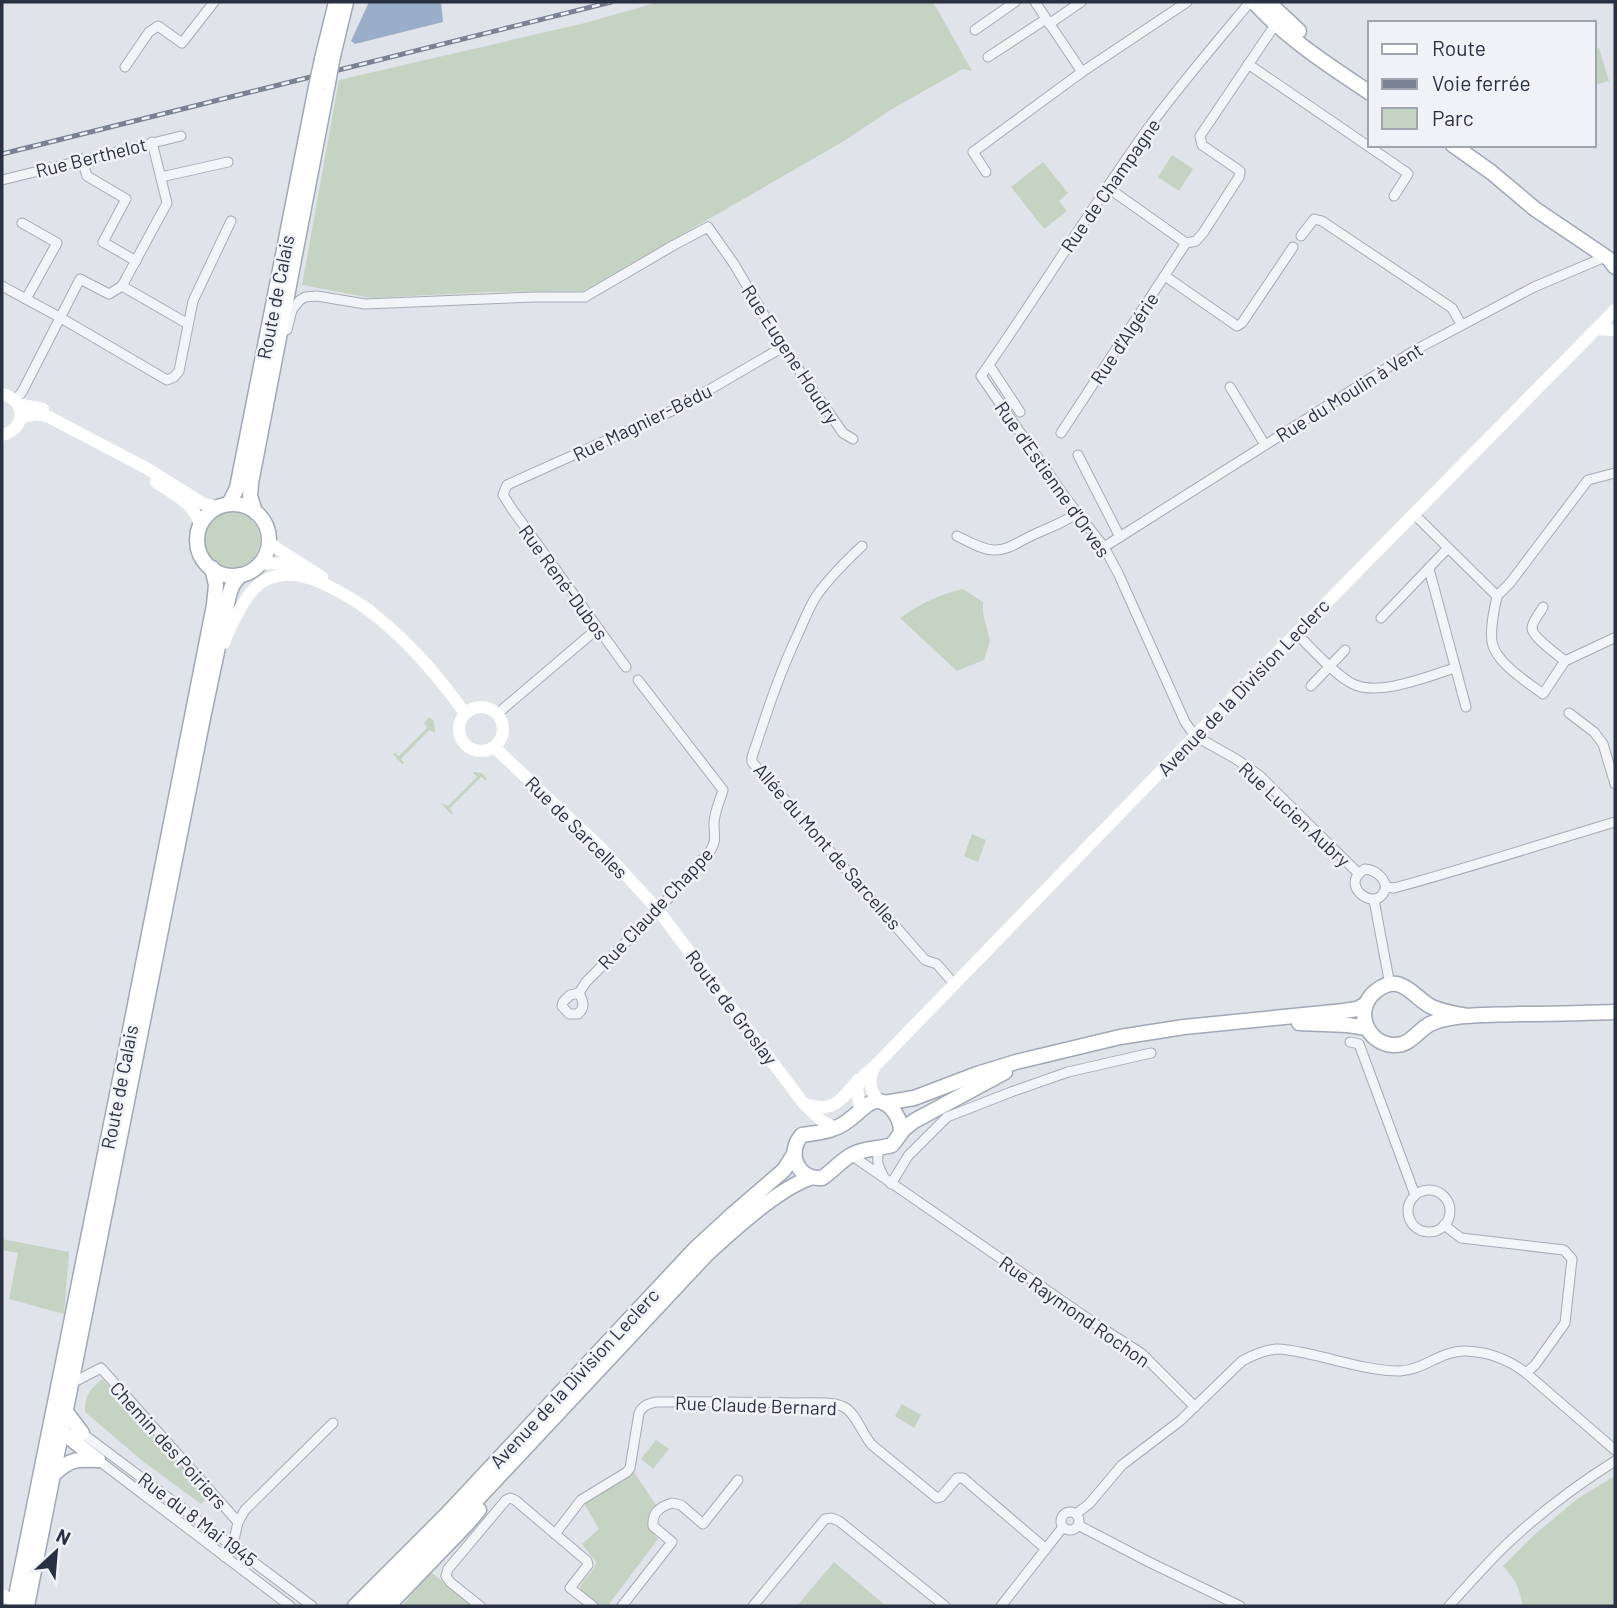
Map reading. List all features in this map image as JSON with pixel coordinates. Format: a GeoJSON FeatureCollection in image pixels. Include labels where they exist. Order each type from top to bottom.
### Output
{"type":"FeatureCollection","features":[{"type":"Feature","properties":{"kind":"main road"},"geometry":{"type":"LineString","coordinates":[[322,85],[336,2]]}},
{"type":"Feature","properties":{"kind":"main road"},"geometry":{"type":"LineString","coordinates":[[328,57],[346,2]]}},
{"type":"Feature","properties":{"kind":"main road"},"geometry":{"type":"LineString","coordinates":[[1252,2],[1368,83]]}},
{"type":"Feature","properties":{"kind":"main road"},"geometry":{"type":"LineString","coordinates":[[1268,2],[1279,20],[1307,49],[1368,92]]}},
{"type":"Feature","properties":{"kind":"main road","name":"Route de Calais"},"geometry":{"type":"LineString","coordinates":[[255,512],[250,496],[251,483],[289,284],[322,85]]}},
{"type":"Feature","properties":{"kind":"main road","name":"Route de Calais"},"geometry":{"type":"LineString","coordinates":[[223,506],[237,488],[322,85]]}},
{"type":"Feature","properties":{"kind":"main road"},"geometry":{"type":"LineString","coordinates":[[1456,147],[1535,209],[1612,258]]}},
{"type":"Feature","properties":{"kind":"main road"},"geometry":{"type":"LineString","coordinates":[[1464,147],[1612,258]]}},
{"type":"Feature","properties":{"kind":"main road","name":"Avenue de la Division Leclerc"},"geometry":{"type":"LineString","coordinates":[[804,1104],[821,1108],[838,1102],[1615,310]]}},
{"type":"Feature","properties":{"kind":"main road"},"geometry":{"type":"LineString","coordinates":[[1596,330],[1615,330]]}},
{"type":"Feature","properties":{"kind":"main road"},"geometry":{"type":"LineString","coordinates":[[2,394],[10,396],[21,413],[14,430],[2,435]]}},
{"type":"Feature","properties":{"kind":"main road"},"geometry":{"type":"LineString","coordinates":[[16,402],[45,410],[94,440],[185,502],[196,513],[200,526]]}},
{"type":"Feature","properties":{"kind":"main road"},"geometry":{"type":"LineString","coordinates":[[20,419],[30,414],[40,414],[148,469],[204,503],[244,506],[255,512],[265,524],[268,540],[265,555],[258,565]]}},
{"type":"Feature","properties":{"kind":"main road"},"geometry":{"type":"LineString","coordinates":[[223,506],[209,513],[200,526],[197,538],[199,551],[212,568],[223,574],[240,575],[268,562],[320,576]]}},
{"type":"Feature","properties":{"kind":"main road"},"geometry":{"type":"LineString","coordinates":[[268,540],[336,586],[398,634],[422,657],[465,713]]}},
{"type":"Feature","properties":{"kind":"main road","name":"Route de Calais"},"geometry":{"type":"LineString","coordinates":[[15,1604],[55,1431],[124,1060],[215,597],[216,580],[212,568]]}},
{"type":"Feature","properties":{"kind":"main road","name":"Route de Calais"},"geometry":{"type":"LineString","coordinates":[[15,1604],[54,1474],[55,1431],[66,1412],[203,718],[229,595],[240,575]]}},
{"type":"Feature","properties":{"kind":"main road"},"geometry":{"type":"LineString","coordinates":[[203,718],[230,626],[256,586],[286,575],[309,578],[353,599],[369,610]]}},
{"type":"Feature","properties":{"kind":"main road"},"geometry":{"type":"LineString","coordinates":[[485,707],[497,714],[503,727],[495,747],[474,750],[463,742],[458,730],[465,713],[471,709],[485,707]]}},
{"type":"Feature","properties":{"kind":"main road","name":"Rue de Sarcelles"},"geometry":{"type":"LineString","coordinates":[[495,747],[593,840],[658,909]]}},
{"type":"Feature","properties":{"kind":"main road","name":"Route de Groslay"},"geometry":{"type":"LineString","coordinates":[[658,909],[804,1104],[822,1121],[835,1128]]}},
{"type":"Feature","properties":{"kind":"main road"},"geometry":{"type":"LineString","coordinates":[[1468,1016],[1432,1007],[1403,986],[1390,985],[1374,993],[1366,1004],[1364,1014],[1367,1028],[1374,1036],[1396,1045],[1411,1040],[1436,1021],[1468,1016],[1615,1012]]}},
{"type":"Feature","properties":{"kind":"main road"},"geometry":{"type":"LineString","coordinates":[[1420,998],[1425,1014],[1420,1031]]}},
{"type":"Feature","properties":{"kind":"main road"},"geometry":{"type":"LineString","coordinates":[[800,1137],[835,1128],[868,1103],[914,1098],[993,1068],[1096,1042],[1184,1027],[1344,1012],[1366,1004]]}},
{"type":"Feature","properties":{"kind":"main road"},"geometry":{"type":"LineString","coordinates":[[1566,1013],[1615,1004]]}},
{"type":"Feature","properties":{"kind":"main road"},"geometry":{"type":"LineString","coordinates":[[1566,1013],[1615,1018]]}},
{"type":"Feature","properties":{"kind":"main road"},"geometry":{"type":"LineString","coordinates":[[1255,1020],[1367,1028]]}},
{"type":"Feature","properties":{"kind":"main road"},"geometry":{"type":"LineString","coordinates":[[851,1155],[892,1145],[909,1124],[923,1115],[1034,1058]]}},
{"type":"Feature","properties":{"kind":"main road"},"geometry":{"type":"LineString","coordinates":[[869,1071],[871,1089],[898,1117],[901,1133]]}},
{"type":"Feature","properties":{"kind":"main road"},"geometry":{"type":"LineString","coordinates":[[860,1111],[856,1089],[869,1071]]}},
{"type":"Feature","properties":{"kind":"main road"},"geometry":{"type":"LineString","coordinates":[[800,1137],[807,1121],[804,1104]]}},
{"type":"Feature","properties":{"kind":"main road","name":"Avenue de la Division Leclerc"},"geometry":{"type":"LineString","coordinates":[[372,1606],[456,1522],[507,1459],[695,1249],[779,1176],[789,1164],[800,1137]]}},
{"type":"Feature","properties":{"kind":"main road"},"geometry":{"type":"LineString","coordinates":[[794,1154],[799,1168],[810,1178]]}},
{"type":"Feature","properties":{"kind":"main road","name":"Avenue de la Division Leclerc"},"geometry":{"type":"LineString","coordinates":[[355,1606],[448,1513],[507,1459],[707,1254],[784,1191],[799,1182],[825,1176],[851,1155]]}},
{"type":"Feature","properties":{"kind":"main road"},"geometry":{"type":"LineString","coordinates":[[66,1412],[82,1433]]}},
{"type":"Feature","properties":{"kind":"main road"},"geometry":{"type":"LineString","coordinates":[[55,1431],[82,1433]]}},
{"type":"Feature","properties":{"kind":"main road"},"geometry":{"type":"LineString","coordinates":[[55,1431],[97,1460]]}},
{"type":"Feature","properties":{"kind":"main road"},"geometry":{"type":"LineString","coordinates":[[343,1606],[434,1514],[507,1459]]}},
{"type":"Feature","properties":{"kind":"main road"},"geometry":{"type":"LineString","coordinates":[[388,1606],[466,1525],[507,1459]]}},
{"type":"Feature","properties":{"kind":"main road"},"geometry":{"type":"LineString","coordinates":[[54,1474],[71,1461],[97,1460]]}},
{"type":"Feature","properties":{"kind":"street"},"geometry":{"type":"LineString","coordinates":[[125,67],[149,32],[158,26],[182,44],[214,2]]}},
{"type":"Feature","properties":{"kind":"street"},"geometry":{"type":"LineString","coordinates":[[975,30],[1015,2]]}},
{"type":"Feature","properties":{"kind":"street"},"geometry":{"type":"LineString","coordinates":[[1035,2],[1082,72]]}},
{"type":"Feature","properties":{"kind":"street"},"geometry":{"type":"LineString","coordinates":[[988,57],[1081,2]]}},
{"type":"Feature","properties":{"kind":"street"},"geometry":{"type":"LineString","coordinates":[[986,173],[973,152],[1082,72],[1187,2]]}},
{"type":"Feature","properties":{"kind":"street","name":"Rue de Champagne"},"geometry":{"type":"LineString","coordinates":[[981,376],[1107,187],[1174,94],[1252,2]]}},
{"type":"Feature","properties":{"kind":"street"},"geometry":{"type":"LineString","coordinates":[[1279,20],[1248,64],[1368,146]]}},
{"type":"Feature","properties":{"kind":"street","name":"Rue d'Algérie"},"geometry":{"type":"LineString","coordinates":[[1061,433],[1186,243],[1196,241],[1203,233],[1239,177],[1240,172],[1202,145],[1200,136],[1248,64]]}},
{"type":"Feature","properties":{"kind":"street","name":"Rue Berthelot"},"geometry":{"type":"LineString","coordinates":[[2,180],[181,136]]}},
{"type":"Feature","properties":{"kind":"street"},"geometry":{"type":"LineString","coordinates":[[16,402],[80,279],[109,294],[122,286],[167,203],[152,142]]}},
{"type":"Feature","properties":{"kind":"street"},"geometry":{"type":"LineString","coordinates":[[1369,147],[1408,174],[1394,196]]}},
{"type":"Feature","properties":{"kind":"street"},"geometry":{"type":"LineString","coordinates":[[82,159],[87,176],[126,199],[103,242],[136,261]]}},
{"type":"Feature","properties":{"kind":"street"},"geometry":{"type":"LineString","coordinates":[[161,177],[228,162]]}},
{"type":"Feature","properties":{"kind":"street"},"geometry":{"type":"LineString","coordinates":[[1107,187],[1186,243]]}},
{"type":"Feature","properties":{"kind":"street"},"geometry":{"type":"LineString","coordinates":[[2,286],[167,380],[179,371],[193,302],[232,221]]}},
{"type":"Feature","properties":{"kind":"street"},"geometry":{"type":"LineString","coordinates":[[1301,236],[1311,221],[1322,221],[1452,308],[1461,324]]}},
{"type":"Feature","properties":{"kind":"street"},"geometry":{"type":"LineString","coordinates":[[22,223],[57,243],[26,299]]}},
{"type":"Feature","properties":{"kind":"street","name":"Rue Eugene Houdry"},"geometry":{"type":"LineString","coordinates":[[271,381],[282,354],[292,310],[305,297],[317,296],[365,304],[483,298],[585,297],[708,227],[734,264],[783,347],[843,433],[853,439]]}},
{"type":"Feature","properties":{"kind":"street"},"geometry":{"type":"LineString","coordinates":[[1165,276],[1237,326],[1242,323],[1293,247]]}},
{"type":"Feature","properties":{"kind":"street","name":"Rue du Moulin à Vent"},"geometry":{"type":"LineString","coordinates":[[1104,547],[1416,349],[1534,287],[1612,258]]}},
{"type":"Feature","properties":{"kind":"street"},"geometry":{"type":"LineString","coordinates":[[122,286],[188,324]]}},
{"type":"Feature","properties":{"kind":"street","name":"Rue Magnier-Bédu"},"geometry":{"type":"LineString","coordinates":[[503,495],[507,485],[676,409],[783,347]]}},
{"type":"Feature","properties":{"kind":"street"},"geometry":{"type":"LineString","coordinates":[[989,365],[1020,412]]}},
{"type":"Feature","properties":{"kind":"street","name":"Rue d'Estienne d'Orves"},"geometry":{"type":"LineString","coordinates":[[981,376],[1104,547],[1185,722],[1195,736]]}},
{"type":"Feature","properties":{"kind":"street"},"geometry":{"type":"LineString","coordinates":[[1230,387],[1265,445]]}},
{"type":"Feature","properties":{"kind":"street"},"geometry":{"type":"LineString","coordinates":[[1078,455],[1120,537]]}},
{"type":"Feature","properties":{"kind":"street"},"geometry":{"type":"LineString","coordinates":[[1614,638],[1565,661],[1543,694],[1505,664],[1494,650],[1492,641],[1497,596],[1510,583],[1588,480],[1615,472]]}},
{"type":"Feature","properties":{"kind":"street","name":"Rue René-Dubos"},"geometry":{"type":"LineString","coordinates":[[503,495],[626,667]]}},
{"type":"Feature","properties":{"kind":"street"},"geometry":{"type":"LineString","coordinates":[[957,536],[997,551],[1065,522],[1077,513]]}},
{"type":"Feature","properties":{"kind":"street"},"geometry":{"type":"LineString","coordinates":[[1414,514],[1497,596]]}},
{"type":"Feature","properties":{"kind":"street","name":"Allée du Mont de Sarcelles"},"geometry":{"type":"LineString","coordinates":[[862,547],[844,562],[811,606],[778,678],[752,762],[925,960],[937,964],[954,984]]}},
{"type":"Feature","properties":{"kind":"street"},"geometry":{"type":"LineString","coordinates":[[1381,618],[1448,548]]}},
{"type":"Feature","properties":{"kind":"street"},"geometry":{"type":"LineString","coordinates":[[1429,569],[1466,707]]}},
{"type":"Feature","properties":{"kind":"street"},"geometry":{"type":"LineString","coordinates":[[1543,607],[1532,629],[1535,636],[1565,661]]}},
{"type":"Feature","properties":{"kind":"street"},"geometry":{"type":"LineString","coordinates":[[497,714],[597,629]]}},
{"type":"Feature","properties":{"kind":"street"},"geometry":{"type":"LineString","coordinates":[[1296,633],[1352,684],[1368,689],[1388,687],[1455,668]]}},
{"type":"Feature","properties":{"kind":"street"},"geometry":{"type":"LineString","coordinates":[[1311,686],[1345,650]]}},
{"type":"Feature","properties":{"kind":"street","name":"Rue Claude Chappe"},"geometry":{"type":"LineString","coordinates":[[579,993],[586,982],[658,909],[714,845],[716,838],[714,823],[723,790],[638,680]]}},
{"type":"Feature","properties":{"kind":"street"},"geometry":{"type":"LineString","coordinates":[[1569,713],[1594,732],[1603,744],[1615,784]]}},
{"type":"Feature","properties":{"kind":"street","name":"Rue Lucien Aubry"},"geometry":{"type":"LineString","coordinates":[[1195,736],[1260,776],[1358,873]]}},
{"type":"Feature","properties":{"kind":"street"},"geometry":{"type":"LineString","coordinates":[[1374,900],[1379,899],[1387,887],[1394,888],[1458,871],[1615,822]]}},
{"type":"Feature","properties":{"kind":"street","name":"Rue Lucien Aubry"},"geometry":{"type":"LineString","coordinates":[[1387,887],[1384,880],[1370,869],[1358,873],[1354,882],[1356,889],[1374,900],[1390,985]]}},
{"type":"Feature","properties":{"kind":"street"},"geometry":{"type":"LineString","coordinates":[[1350,1042],[1359,1044],[1415,1195]]}},
{"type":"Feature","properties":{"kind":"street"},"geometry":{"type":"LineString","coordinates":[[880,1147],[878,1165],[889,1182],[908,1156],[947,1117],[1068,1072],[1150,1053]]}},
{"type":"Feature","properties":{"kind":"street","name":"Rue Raymond Rochon"},"geometry":{"type":"LineString","coordinates":[[851,1155],[1141,1353],[1195,1407]]}},
{"type":"Feature","properties":{"kind":"street"},"geometry":{"type":"LineString","coordinates":[[1434,1190],[1445,1197],[1450,1209],[1444,1225],[1426,1232],[1414,1226],[1408,1207],[1415,1195],[1420,1191],[1434,1190]]}},
{"type":"Feature","properties":{"kind":"street"},"geometry":{"type":"LineString","coordinates":[[1444,1225],[1461,1238],[1564,1250],[1572,1259],[1565,1323],[1535,1365],[1526,1373]]}},
{"type":"Feature","properties":{"kind":"street"},"geometry":{"type":"LineString","coordinates":[[1076,1514],[1089,1504],[1122,1465],[1180,1421],[1241,1361],[1254,1354],[1277,1349],[1372,1368],[1401,1371],[1412,1370],[1445,1354],[1463,1351],[1498,1356],[1526,1373],[1615,1451]]}},
{"type":"Feature","properties":{"kind":"street","name":"Chemin des Poiriers"},"geometry":{"type":"LineString","coordinates":[[72,1383],[101,1368],[238,1522]]}},
{"type":"Feature","properties":{"kind":"street","name":"Rue Claude Bernard"},"geometry":{"type":"LineString","coordinates":[[555,1534],[576,1504],[630,1468],[639,1413],[647,1404],[727,1401],[806,1403],[836,1405],[847,1409],[872,1445],[937,1497],[941,1497],[957,1478],[963,1478],[1046,1549]]}},
{"type":"Feature","properties":{"kind":"street"},"geometry":{"type":"LineString","coordinates":[[225,1557],[233,1545],[238,1522],[244,1510],[332,1423]]}},
{"type":"Feature","properties":{"kind":"street","name":"Rue du 8 Mai 1945"},"geometry":{"type":"LineString","coordinates":[[82,1433],[313,1606]]}},
{"type":"Feature","properties":{"kind":"street","name":"Rue du 8 Mai 1945"},"geometry":{"type":"LineString","coordinates":[[97,1460],[289,1606]]}},
{"type":"Feature","properties":{"kind":"street"},"geometry":{"type":"LineString","coordinates":[[1449,1606],[1502,1549],[1536,1518],[1562,1496],[1615,1461]]}},
{"type":"Feature","properties":{"kind":"street"},"geometry":{"type":"LineString","coordinates":[[622,1606],[672,1542],[653,1526],[658,1509],[672,1503],[681,1505],[704,1524],[738,1480]]}},
{"type":"Feature","properties":{"kind":"street"},"geometry":{"type":"LineString","coordinates":[[480,1606],[446,1576],[448,1569],[510,1498],[587,1561],[586,1569],[570,1588],[593,1606]]}},
{"type":"Feature","properties":{"kind":"street"},"geometry":{"type":"LineString","coordinates":[[1070,1512],[1076,1514],[1079,1525],[1071,1531],[1063,1527],[1061,1519],[1064,1514],[1070,1512]]}},
{"type":"Feature","properties":{"kind":"street"},"geometry":{"type":"LineString","coordinates":[[752,1606],[825,1519],[832,1518],[945,1606]]}},
{"type":"Feature","properties":{"kind":"street"},"geometry":{"type":"LineString","coordinates":[[1079,1525],[1221,1602],[1240,1606]]}},
{"type":"Feature","properties":{"kind":"street"},"geometry":{"type":"LineString","coordinates":[[1000,1606],[1063,1527]]}},
{"type":"Feature","properties":{"kind":"green space"},"geometry":{"type":"Polygon","coordinates":[[[659,2],[933,2],[972,71],[963,69],[892,109],[844,141],[584,291],[371,298],[302,285],[339,80],[585,23],[659,2]]]}},
{"type":"Feature","properties":{"kind":"green space"},"geometry":{"type":"Polygon","coordinates":[[[1599,48],[1609,81],[1596,84],[1596,49],[1599,48]]]}},
{"type":"Feature","properties":{"kind":"green space"},"geometry":{"type":"Polygon","coordinates":[[[1172,155],[1193,169],[1179,191],[1158,177],[1172,155]]]}},
{"type":"Feature","properties":{"kind":"green space"},"geometry":{"type":"Polygon","coordinates":[[[1043,162],[1068,193],[1059,201],[1067,211],[1044,229],[1011,187],[1043,162]]]}},
{"type":"Feature","properties":{"kind":"green space"},"geometry":{"type":"Polygon","coordinates":[[[226,512],[238,512],[252,520],[260,534],[258,551],[252,560],[238,568],[226,568],[209,556],[204,546],[204,534],[216,517],[226,512]]]}},
{"type":"Feature","properties":{"kind":"green space"},"geometry":{"type":"Polygon","coordinates":[[[963,589],[983,602],[990,641],[984,660],[957,671],[900,618],[930,600],[963,589]]]}},
{"type":"Feature","properties":{"kind":"green space"},"geometry":{"type":"Polygon","coordinates":[[[429,717],[434,721],[435,733],[429,730],[401,759],[404,763],[402,764],[393,754],[399,756],[427,728],[424,723],[429,717]]]}},
{"type":"Feature","properties":{"kind":"green space"},"geometry":{"type":"Polygon","coordinates":[[[474,772],[482,773],[487,781],[481,777],[450,808],[453,813],[451,814],[442,803],[448,806],[477,777],[474,772]]]}},
{"type":"Feature","properties":{"kind":"green space"},"geometry":{"type":"Polygon","coordinates":[[[972,834],[986,840],[978,862],[964,856],[972,834]]]}},
{"type":"Feature","properties":{"kind":"green space"},"geometry":{"type":"Polygon","coordinates":[[[2,1239],[69,1252],[64,1314],[9,1299],[18,1253],[2,1250],[2,1239]]]}},
{"type":"Feature","properties":{"kind":"green space"},"geometry":{"type":"Polygon","coordinates":[[[102,1379],[209,1494],[201,1504],[144,1462],[85,1412],[89,1393],[102,1379]]]}},
{"type":"Feature","properties":{"kind":"green space"},"geometry":{"type":"Polygon","coordinates":[[[902,1404],[921,1415],[914,1428],[895,1416],[902,1404]]]}},
{"type":"Feature","properties":{"kind":"green space"},"geometry":{"type":"Polygon","coordinates":[[[656,1440],[669,1449],[653,1469],[641,1459],[656,1440]]]}},
{"type":"Feature","properties":{"kind":"green space"},"geometry":{"type":"Polygon","coordinates":[[[634,1472],[657,1507],[649,1524],[658,1539],[609,1604],[611,1606],[599,1606],[581,1592],[580,1588],[596,1562],[582,1544],[599,1529],[583,1502],[634,1472]]]}},
{"type":"Feature","properties":{"kind":"green space"},"geometry":{"type":"Polygon","coordinates":[[[1615,1476],[1615,1606],[1523,1606],[1516,1584],[1503,1566],[1534,1535],[1577,1499],[1615,1476]]]}},
{"type":"Feature","properties":{"kind":"green space"},"geometry":{"type":"Polygon","coordinates":[[[834,1562],[886,1606],[797,1606],[834,1562]]]}},
{"type":"Feature","properties":{"kind":"green space"},"geometry":{"type":"Polygon","coordinates":[[[431,1572],[472,1606],[402,1606],[431,1572]]]}},
{"type":"Feature","properties":{"kind":"water"},"geometry":{"type":"Polygon","coordinates":[[[369,2],[441,2],[443,22],[355,44],[351,41],[369,2]]]}},
{"type":"Feature","properties":{"kind":"railway"},"geometry":{"type":"LineString","coordinates":[[2,154],[611,2]]}}]}
